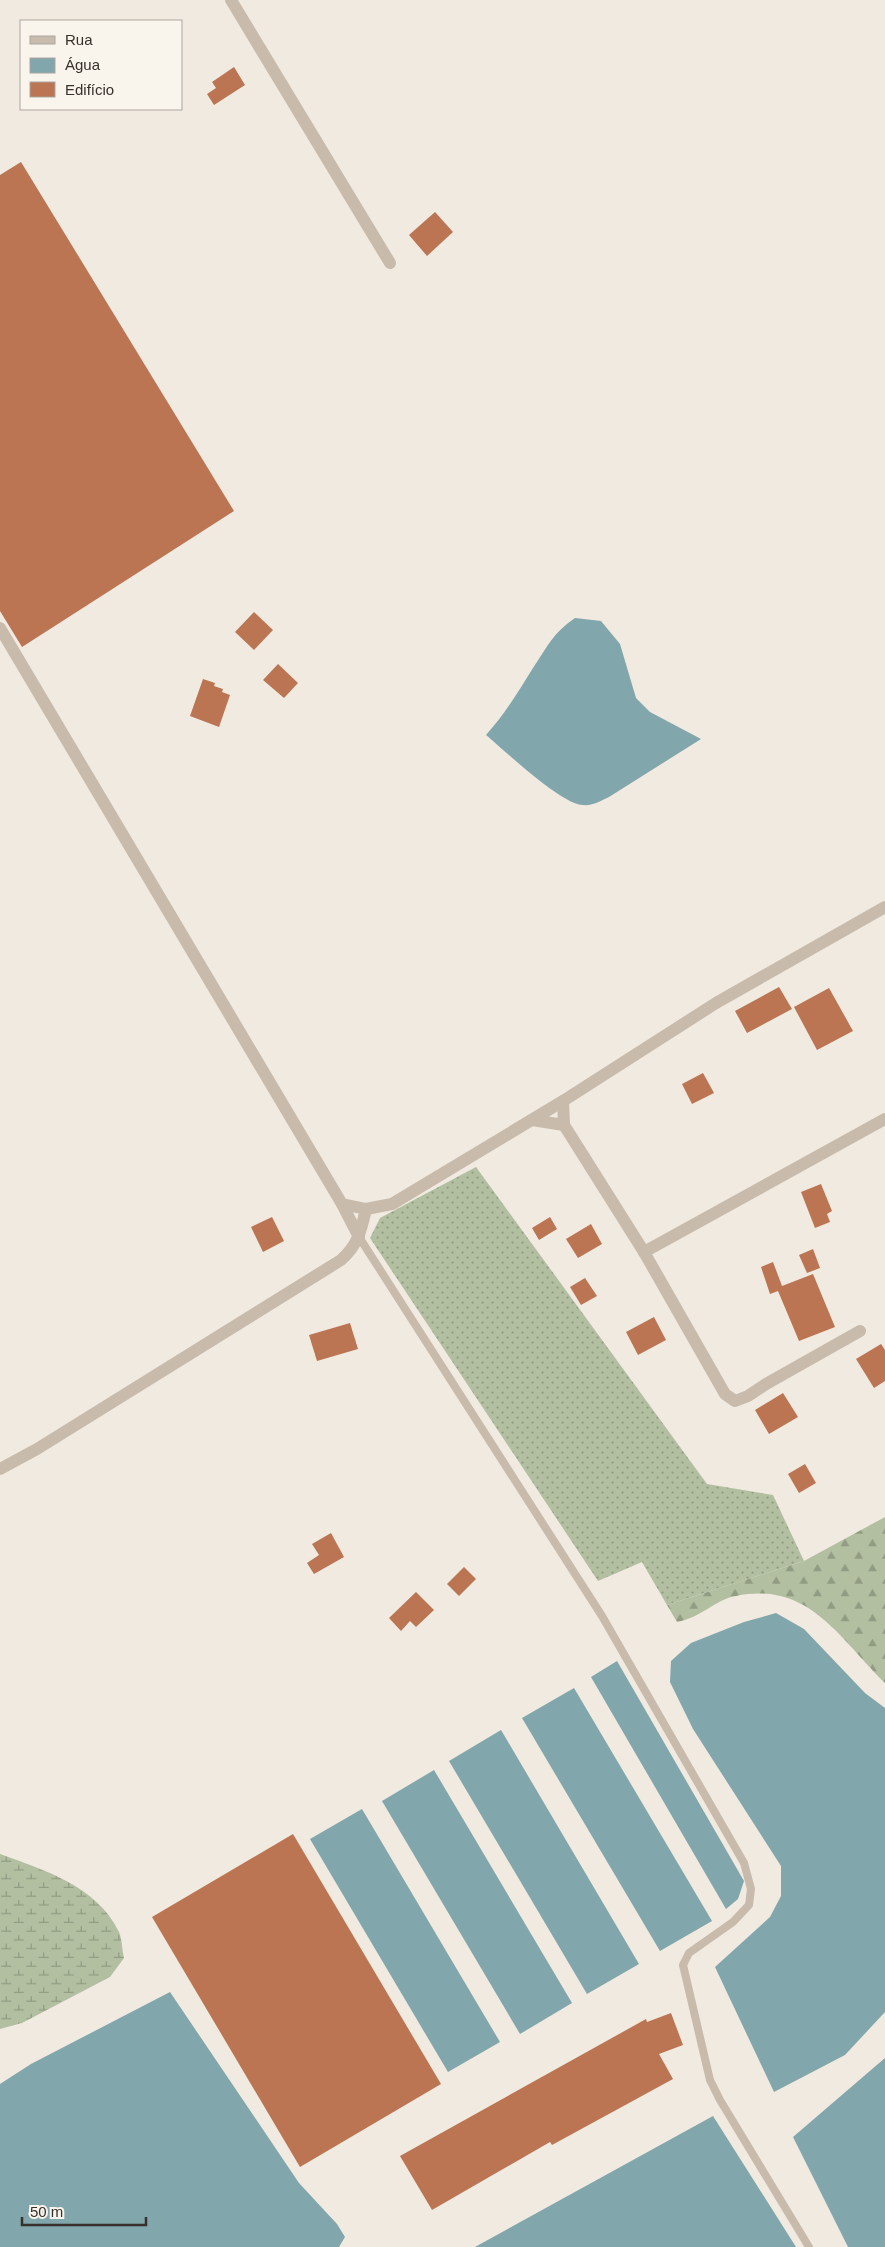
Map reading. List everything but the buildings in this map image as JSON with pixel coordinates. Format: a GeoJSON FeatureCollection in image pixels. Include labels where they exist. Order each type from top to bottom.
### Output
{"type":"FeatureCollection","features":[{"type":"Feature","properties":{"kind":"street"},"geometry":{"type":"LineString","coordinates":[[231,0],[390,263]]}},
{"type":"Feature","properties":{"kind":"street"},"geometry":{"type":"LineString","coordinates":[[0,628],[342,1204],[359,1237]]}},
{"type":"Feature","properties":{"kind":"street"},"geometry":{"type":"LineString","coordinates":[[342,1204],[366,1209],[392,1204],[563,1101],[716,1003],[885,907]]}},
{"type":"Feature","properties":{"kind":"street"},"geometry":{"type":"LineString","coordinates":[[563,1101],[564,1125],[644,1252],[725,1394],[735,1401],[748,1396],[860,1331]]}},
{"type":"Feature","properties":{"kind":"street"},"geometry":{"type":"LineString","coordinates":[[644,1252],[885,1119]]}},
{"type":"Feature","properties":{"kind":"street"},"geometry":{"type":"LineString","coordinates":[[532,1120],[564,1125]]}},
{"type":"Feature","properties":{"kind":"street"},"geometry":{"type":"LineString","coordinates":[[0,1469],[37,1449],[341,1260],[348,1254],[359,1237],[366,1209]]}},
{"type":"Feature","properties":{"kind":"lane"},"geometry":{"type":"LineString","coordinates":[[359,1237],[602,1616],[744,1863],[751,1889],[749,1906],[733,1922],[689,1953],[683,1965],[710,2080],[720,2100],[809,2247]]}},
{"type":"Feature","properties":{"kind":"green space"},"geometry":{"type":"Polygon","coordinates":[[[476,1167],[707,1484],[773,1495],[804,1561],[667,1605],[642,1562],[598,1581],[370,1238],[380,1218],[476,1167]]]}},
{"type":"Feature","properties":{"kind":"green space"},"geometry":{"type":"Polygon","coordinates":[[[885,1517],[885,1683],[821,1617],[803,1605],[784,1597],[761,1594],[736,1596],[722,1601],[694,1617],[677,1622],[667,1605],[804,1561],[885,1517]]]}},
{"type":"Feature","properties":{"kind":"green space"},"geometry":{"type":"Polygon","coordinates":[[[0,1854],[34,1866],[83,1891],[109,1916],[119,1932],[124,1958],[110,1977],[22,2023],[0,2029],[0,1854]]]}},
{"type":"Feature","properties":{"kind":"water"},"geometry":{"type":"Polygon","coordinates":[[[575,618],[601,621],[620,644],[636,698],[650,712],[701,739],[609,797],[590,805],[574,803],[548,787],[486,735],[511,703],[551,641],[561,629],[575,618]]]}},
{"type":"Feature","properties":{"kind":"water"},"geometry":{"type":"Polygon","coordinates":[[[776,1613],[804,1629],[865,1693],[885,1708],[885,2012],[845,2055],[774,2092],[715,1967],[770,1917],[781,1896],[781,1866],[693,1729],[670,1682],[671,1661],[691,1643],[744,1622],[776,1613]]]}},
{"type":"Feature","properties":{"kind":"water"},"geometry":{"type":"Polygon","coordinates":[[[617,1661],[744,1881],[738,1899],[726,1909],[591,1677],[617,1661]]]}},
{"type":"Feature","properties":{"kind":"water"},"geometry":{"type":"Polygon","coordinates":[[[574,1688],[712,1921],[660,1951],[522,1718],[574,1688]]]}},
{"type":"Feature","properties":{"kind":"water"},"geometry":{"type":"Polygon","coordinates":[[[501,1730],[639,1964],[587,1994],[449,1761],[501,1730]]]}},
{"type":"Feature","properties":{"kind":"water"},"geometry":{"type":"Polygon","coordinates":[[[434,1770],[572,2003],[520,2034],[382,1801],[434,1770]]]}},
{"type":"Feature","properties":{"kind":"water"},"geometry":{"type":"Polygon","coordinates":[[[362,1809],[500,2042],[448,2072],[310,1839],[362,1809]]]}},
{"type":"Feature","properties":{"kind":"water"},"geometry":{"type":"Polygon","coordinates":[[[170,1992],[299,2183],[337,2224],[345,2237],[339,2247],[0,2247],[0,2084],[31,2064],[170,1992]]]}},
{"type":"Feature","properties":{"kind":"water"},"geometry":{"type":"Polygon","coordinates":[[[885,2058],[885,2247],[848,2247],[793,2137],[885,2058]]]}},
{"type":"Feature","properties":{"kind":"water"},"geometry":{"type":"Polygon","coordinates":[[[713,2116],[796,2247],[475,2247],[713,2116]]]}}]}
